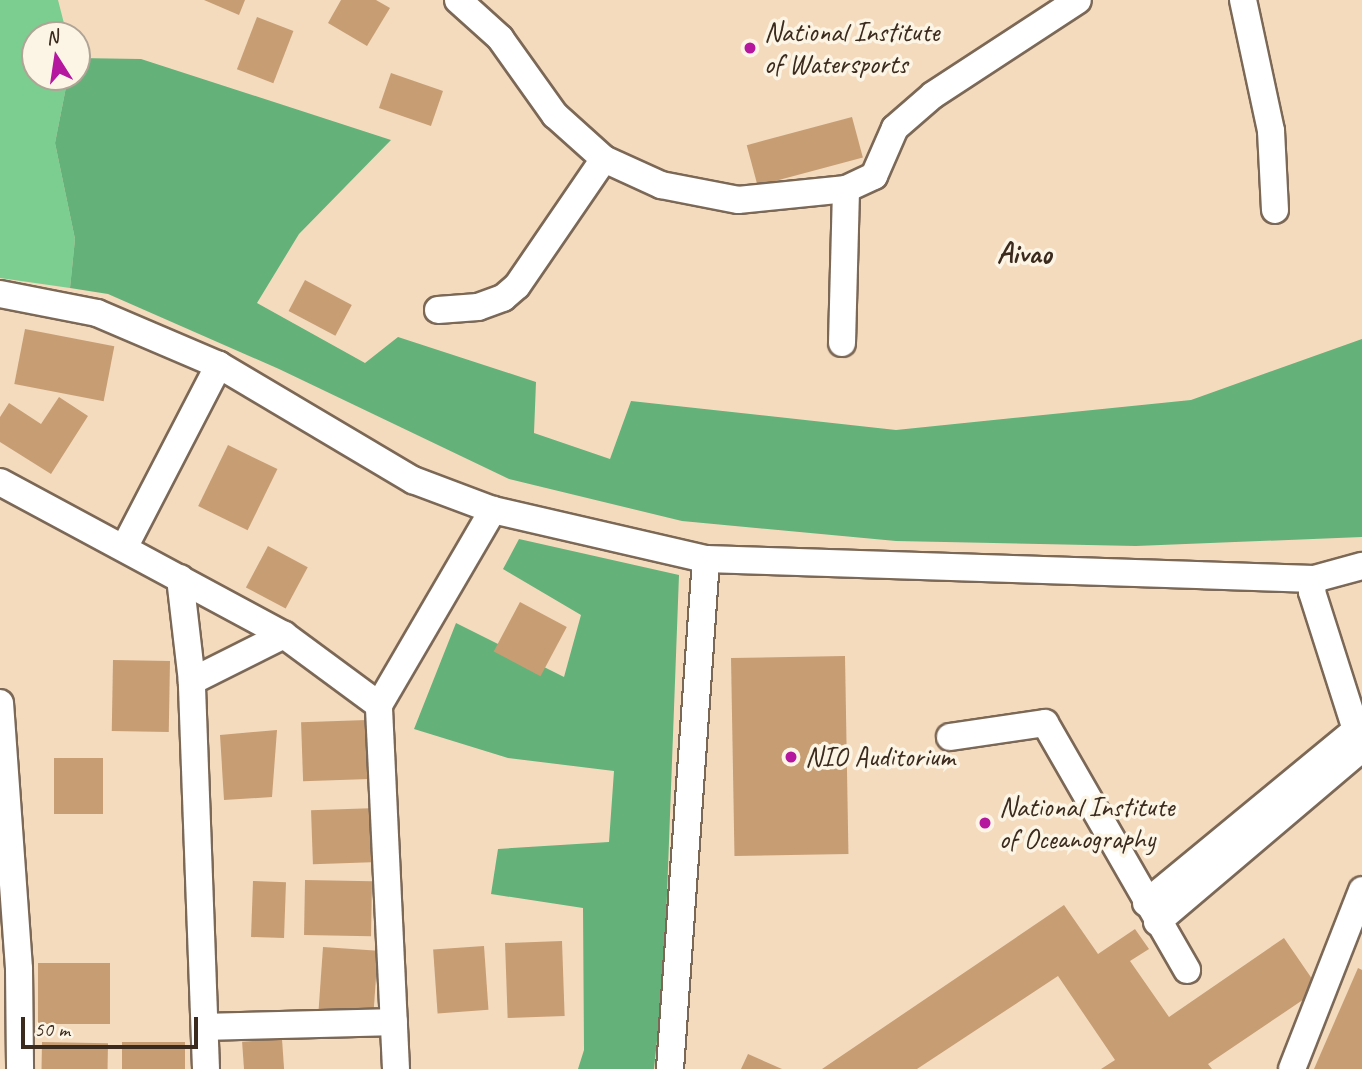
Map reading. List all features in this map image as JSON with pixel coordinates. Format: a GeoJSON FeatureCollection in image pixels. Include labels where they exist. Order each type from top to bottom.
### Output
{"type":"FeatureCollection","features":[{"type":"Feature","properties":{"kind":"street"},"geometry":{"type":"LineString","coordinates":[[458,0],[500,38],[555,115],[604,159],[661,185],[738,200],[846,189],[874,176],[895,128],[933,95],[1079,0]]}},
{"type":"Feature","properties":{"kind":"street"},"geometry":{"type":"LineString","coordinates":[[1243,0],[1271,131],[1275,210]]}},
{"type":"Feature","properties":{"kind":"street"},"geometry":{"type":"LineString","coordinates":[[438,310],[478,307],[503,298],[517,286],[604,159]]}},
{"type":"Feature","properties":{"kind":"street"},"geometry":{"type":"LineString","coordinates":[[842,343],[846,189]]}},
{"type":"Feature","properties":{"kind":"street"},"geometry":{"type":"LineString","coordinates":[[0,294],[97,313],[219,365],[413,480],[493,510],[706,559],[1314,579],[1362,564]]}},
{"type":"Feature","properties":{"kind":"street"},"geometry":{"type":"LineString","coordinates":[[125,546],[219,365]]}},
{"type":"Feature","properties":{"kind":"street"},"geometry":{"type":"LineString","coordinates":[[0,482],[125,546],[284,635],[379,705]]}},
{"type":"Feature","properties":{"kind":"street"},"geometry":{"type":"LineString","coordinates":[[396,1069],[379,705],[493,510]]}},
{"type":"Feature","properties":{"kind":"street"},"geometry":{"type":"LineString","coordinates":[[670,1069],[706,559]]}},
{"type":"Feature","properties":{"kind":"street"},"geometry":{"type":"LineString","coordinates":[[180,578],[192,681],[206,1069]]}},
{"type":"Feature","properties":{"kind":"street"},"geometry":{"type":"LineString","coordinates":[[1152,912],[1360,738],[1312,592],[1314,579]]}},
{"type":"Feature","properties":{"kind":"street"},"geometry":{"type":"LineString","coordinates":[[192,681],[284,635]]}},
{"type":"Feature","properties":{"kind":"street"},"geometry":{"type":"LineString","coordinates":[[0,703],[9,969],[20,1069]]}},
{"type":"Feature","properties":{"kind":"street"},"geometry":{"type":"LineString","coordinates":[[950,737],[1045,723],[1187,970]]}},
{"type":"Feature","properties":{"kind":"street"},"geometry":{"type":"LineString","coordinates":[[1292,1069],[1362,890]]}},
{"type":"Feature","properties":{"kind":"street"},"geometry":{"type":"LineString","coordinates":[[205,1027],[394,1022]]}},
{"type":"Feature","properties":{"kind":"green space"},"geometry":{"type":"Polygon","coordinates":[[[0,0],[58,0],[63,21],[21,21],[21,91],[65,91],[55,143],[75,239],[70,288],[0,278],[0,0]]]}},
{"type":"Feature","properties":{"kind":"green space"},"geometry":{"type":"Polygon","coordinates":[[[91,58],[141,59],[391,140],[299,234],[257,303],[365,363],[398,337],[536,382],[534,433],[610,459],[631,401],[896,430],[1191,400],[1362,339],[1362,537],[1136,546],[896,541],[682,521],[509,479],[279,369],[108,294],[70,288],[75,239],[55,143],[65,91],[91,91],[91,58]]]}},
{"type":"Feature","properties":{"kind":"green space"},"geometry":{"type":"Polygon","coordinates":[[[519,539],[679,575],[664,975],[654,1069],[578,1069],[584,1050],[583,908],[491,894],[498,849],[609,842],[614,771],[508,758],[414,729],[456,623],[564,677],[581,615],[503,569],[519,539]]]}},
{"type":"Feature","properties":{"kind":"building"},"geometry":{"type":"Polygon","coordinates":[[[204,0],[245,0],[239,15],[204,0]]]}},
{"type":"Feature","properties":{"kind":"building"},"geometry":{"type":"Polygon","coordinates":[[[341,0],[376,0],[390,8],[367,46],[328,23],[341,0]]]}},
{"type":"Feature","properties":{"kind":"building"},"geometry":{"type":"Polygon","coordinates":[[[257,17],[293,31],[273,83],[237,69],[257,17]]]}},
{"type":"Feature","properties":{"kind":"building"},"geometry":{"type":"Polygon","coordinates":[[[391,73],[443,91],[431,126],[379,108],[391,73]]]}},
{"type":"Feature","properties":{"kind":"building"},"geometry":{"type":"Polygon","coordinates":[[[852,117],[863,158],[758,186],[747,145],[852,117]]]}},
{"type":"Feature","properties":{"kind":"building"},"geometry":{"type":"Polygon","coordinates":[[[305,280],[352,305],[335,336],[289,311],[305,280]]]}},
{"type":"Feature","properties":{"kind":"building"},"geometry":{"type":"Polygon","coordinates":[[[25,329],[114,346],[104,401],[14,384],[25,329]]]}},
{"type":"Feature","properties":{"kind":"building"},"geometry":{"type":"Polygon","coordinates":[[[59,397],[88,416],[51,474],[0,442],[0,417],[9,403],[41,424],[59,397]]]}},
{"type":"Feature","properties":{"kind":"building"},"geometry":{"type":"Polygon","coordinates":[[[228,445],[277,469],[248,530],[198,506],[228,445]]]}},
{"type":"Feature","properties":{"kind":"building"},"geometry":{"type":"Polygon","coordinates":[[[268,546],[308,567],[286,609],[246,587],[268,546]]]}},
{"type":"Feature","properties":{"kind":"building"},"geometry":{"type":"Polygon","coordinates":[[[520,602],[567,627],[541,676],[494,651],[520,602]]]}},
{"type":"Feature","properties":{"kind":"building","name":"NIO Auditorium"},"geometry":{"type":"Polygon","coordinates":[[[845,656],[848,854],[734,856],[731,658],[845,656]]]}},
{"type":"Feature","properties":{"kind":"building"},"geometry":{"type":"Polygon","coordinates":[[[113,660],[170,661],[169,732],[112,731],[113,660]]]}},
{"type":"Feature","properties":{"kind":"building"},"geometry":{"type":"Polygon","coordinates":[[[367,720],[369,779],[303,781],[301,722],[367,720]]]}},
{"type":"Feature","properties":{"kind":"building"},"geometry":{"type":"Polygon","coordinates":[[[277,730],[272,797],[224,800],[220,735],[277,730]]]}},
{"type":"Feature","properties":{"kind":"building"},"geometry":{"type":"Polygon","coordinates":[[[54,758],[103,758],[103,814],[54,814],[54,758]]]}},
{"type":"Feature","properties":{"kind":"building"},"geometry":{"type":"Polygon","coordinates":[[[377,808],[379,862],[313,864],[311,810],[377,808]]]}},
{"type":"Feature","properties":{"kind":"building"},"geometry":{"type":"Polygon","coordinates":[[[305,880],[372,881],[371,936],[304,935],[305,880]]]}},
{"type":"Feature","properties":{"kind":"building"},"geometry":{"type":"Polygon","coordinates":[[[253,881],[286,882],[284,938],[251,937],[253,881]]]}},
{"type":"Feature","properties":{"kind":"building"},"geometry":{"type":"Polygon","coordinates":[[[1064,905],[1098,954],[1135,929],[1149,949],[1130,961],[1169,1017],[1284,938],[1319,989],[1208,1064],[1212,1069],[1101,1069],[1115,1060],[1058,976],[917,1069],[822,1069],[1064,905]]]}},
{"type":"Feature","properties":{"kind":"building"},"geometry":{"type":"Polygon","coordinates":[[[562,941],[565,1016],[508,1018],[505,943],[562,941]]]}},
{"type":"Feature","properties":{"kind":"building"},"geometry":{"type":"Polygon","coordinates":[[[484,946],[488,1010],[438,1013],[433,950],[484,946]]]}},
{"type":"Feature","properties":{"kind":"building"},"geometry":{"type":"Polygon","coordinates":[[[323,947],[378,951],[373,1015],[319,1011],[323,947]]]}},
{"type":"Feature","properties":{"kind":"building"},"geometry":{"type":"Polygon","coordinates":[[[38,963],[110,963],[110,1024],[38,1024],[38,963]]]}},
{"type":"Feature","properties":{"kind":"building"},"geometry":{"type":"Polygon","coordinates":[[[1358,968],[1362,970],[1362,1069],[1314,1069],[1358,968]]]}},
{"type":"Feature","properties":{"kind":"building"},"geometry":{"type":"Polygon","coordinates":[[[282,1039],[284,1069],[244,1069],[242,1042],[282,1039]]]}},
{"type":"Feature","properties":{"kind":"building"},"geometry":{"type":"Polygon","coordinates":[[[42,1042],[108,1043],[108,1069],[42,1069],[42,1042]]]}},
{"type":"Feature","properties":{"kind":"building"},"geometry":{"type":"Polygon","coordinates":[[[122,1042],[185,1042],[185,1069],[122,1069],[122,1042]]]}},
{"type":"Feature","properties":{"kind":"building"},"geometry":{"type":"Polygon","coordinates":[[[748,1054],[782,1069],[741,1069],[748,1054]]]}},
{"type":"Feature","properties":{"kind":"place","name":"National Institute of Watersports"},"geometry":{"type":"Point","coordinates":[750,48]}},
{"type":"Feature","properties":{"kind":"place","name":"NIO Auditorium"},"geometry":{"type":"Point","coordinates":[791,757]}},
{"type":"Feature","properties":{"kind":"place","name":"National Institute of Oceanography"},"geometry":{"type":"Point","coordinates":[985,823]}},
{"type":"Feature","properties":{"kind":"district","name":"Aivao"},"geometry":{"type":"Point","coordinates":[1024,253]}}]}
